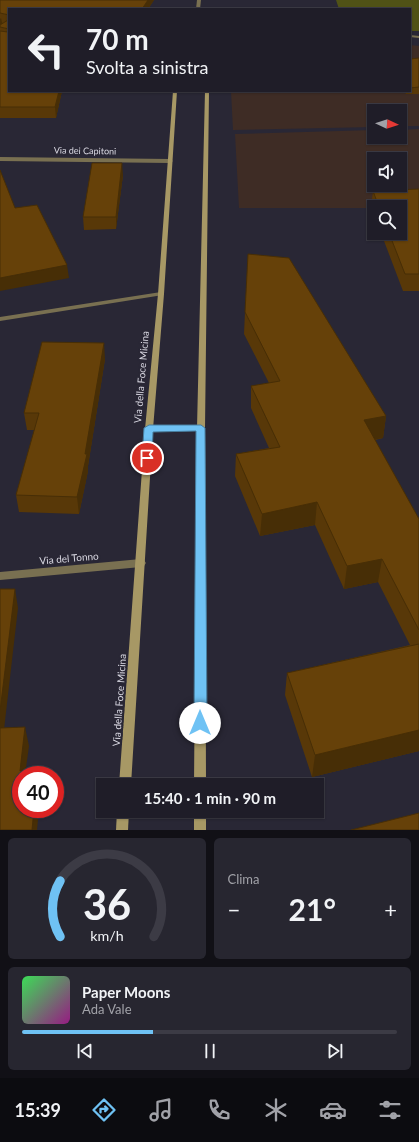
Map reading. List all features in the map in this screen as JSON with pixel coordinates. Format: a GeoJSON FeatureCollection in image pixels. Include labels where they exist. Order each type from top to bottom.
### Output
{"type":"FeatureCollection","features":[{"type":"Feature","properties":{"kind":"street","name":"Via della Foce Micina"},"geometry":{"type":"LineString","coordinates":[[125,778],[149,428],[161,294],[175,92]]}},
{"type":"Feature","properties":{"kind":"street"},"geometry":{"type":"LineString","coordinates":[[200,778],[201,428],[207,92]]}},
{"type":"Feature","properties":{"kind":"street","name":"Via dei Capitoni"},"geometry":{"type":"LineString","coordinates":[[0,159],[170,161]]}},
{"type":"Feature","properties":{"kind":"street"},"geometry":{"type":"LineString","coordinates":[[0,319],[161,294]]}},
{"type":"Feature","properties":{"kind":"street"},"geometry":{"type":"LineString","coordinates":[[149,428],[201,428]]}},
{"type":"Feature","properties":{"kind":"street","name":"Via del Tonno"},"geometry":{"type":"LineString","coordinates":[[0,576],[140,562]]}},
{"type":"Feature","properties":{"kind":"street"},"geometry":{"type":"LineString","coordinates":[[122,830],[123,818]]}},
{"type":"Feature","properties":{"kind":"street"},"geometry":{"type":"LineString","coordinates":[[200,818],[200,830]]}},
{"type":"Feature","properties":{"kind":"shaded area"},"geometry":{"type":"Polygon","coordinates":[[[336,0],[419,0],[419,31],[411,31],[411,8],[339,8],[336,0]]]}},
{"type":"Feature","properties":{"kind":"shaded area"},"geometry":{"type":"Polygon","coordinates":[[[411,45],[419,46],[419,126],[407,126],[407,104],[367,104],[367,127],[233,130],[231,92],[411,92],[411,45]]]}},
{"type":"Feature","properties":{"kind":"shaded area"},"geometry":{"type":"Polygon","coordinates":[[[419,129],[419,208],[407,208],[407,200],[367,200],[367,208],[239,208],[235,134],[367,130],[367,144],[407,144],[407,130],[419,129]]]}},
{"type":"Feature","properties":{"kind":"building"},"geometry":{"type":"Polygon","coordinates":[[[0,0],[148,0],[143,8],[8,8],[8,15],[0,13],[0,0]]]}},
{"type":"Feature","properties":{"kind":"building"},"geometry":{"type":"Polygon","coordinates":[[[8,20],[8,29],[0,27],[0,25],[8,20]]]}},
{"type":"Feature","properties":{"kind":"building"},"geometry":{"type":"Polygon","coordinates":[[[0,31],[8,32],[8,92],[59,92],[55,107],[0,107],[0,31]]]}},
{"type":"Feature","properties":{"kind":"building"},"geometry":{"type":"Polygon","coordinates":[[[419,58],[419,87],[411,88],[411,59],[419,58]]]}},
{"type":"Feature","properties":{"kind":"building"},"geometry":{"type":"Polygon","coordinates":[[[92,163],[122,163],[116,217],[83,217],[92,163]]]}},
{"type":"Feature","properties":{"kind":"building"},"geometry":{"type":"Polygon","coordinates":[[[0,170],[15,208],[37,205],[67,265],[0,278],[0,170]]]}},
{"type":"Feature","properties":{"kind":"building"},"geometry":{"type":"Polygon","coordinates":[[[419,189],[419,274],[405,274],[392,240],[407,240],[407,200],[376,200],[373,192],[407,192],[407,190],[419,189]]]}},
{"type":"Feature","properties":{"kind":"building"},"geometry":{"type":"Polygon","coordinates":[[[248,254],[289,258],[386,416],[364,420],[419,519],[419,630],[382,559],[347,566],[317,502],[262,514],[236,454],[280,447],[251,386],[280,381],[245,312],[248,254]]]}},
{"type":"Feature","properties":{"kind":"building"},"geometry":{"type":"Polygon","coordinates":[[[42,342],[104,343],[85,454],[87,454],[77,497],[16,495],[39,413],[24,413],[42,342]]]}},
{"type":"Feature","properties":{"kind":"building"},"geometry":{"type":"Polygon","coordinates":[[[0,589],[15,589],[0,711],[0,589]]]}},
{"type":"Feature","properties":{"kind":"building"},"geometry":{"type":"Polygon","coordinates":[[[419,644],[419,730],[315,755],[287,673],[419,644]]]}},
{"type":"Feature","properties":{"kind":"building"},"geometry":{"type":"Polygon","coordinates":[[[25,727],[21,766],[12,766],[12,818],[33,818],[32,830],[0,830],[0,728],[25,727]]]}},
{"type":"Feature","properties":{"kind":"building"},"geometry":{"type":"Polygon","coordinates":[[[419,813],[419,830],[351,830],[419,813]]]}},
{"type":"Feature","properties":{"kind":"route"},"geometry":{"type":"LineString","coordinates":[[147,458],[149,428],[201,428],[200,723]]}}]}
